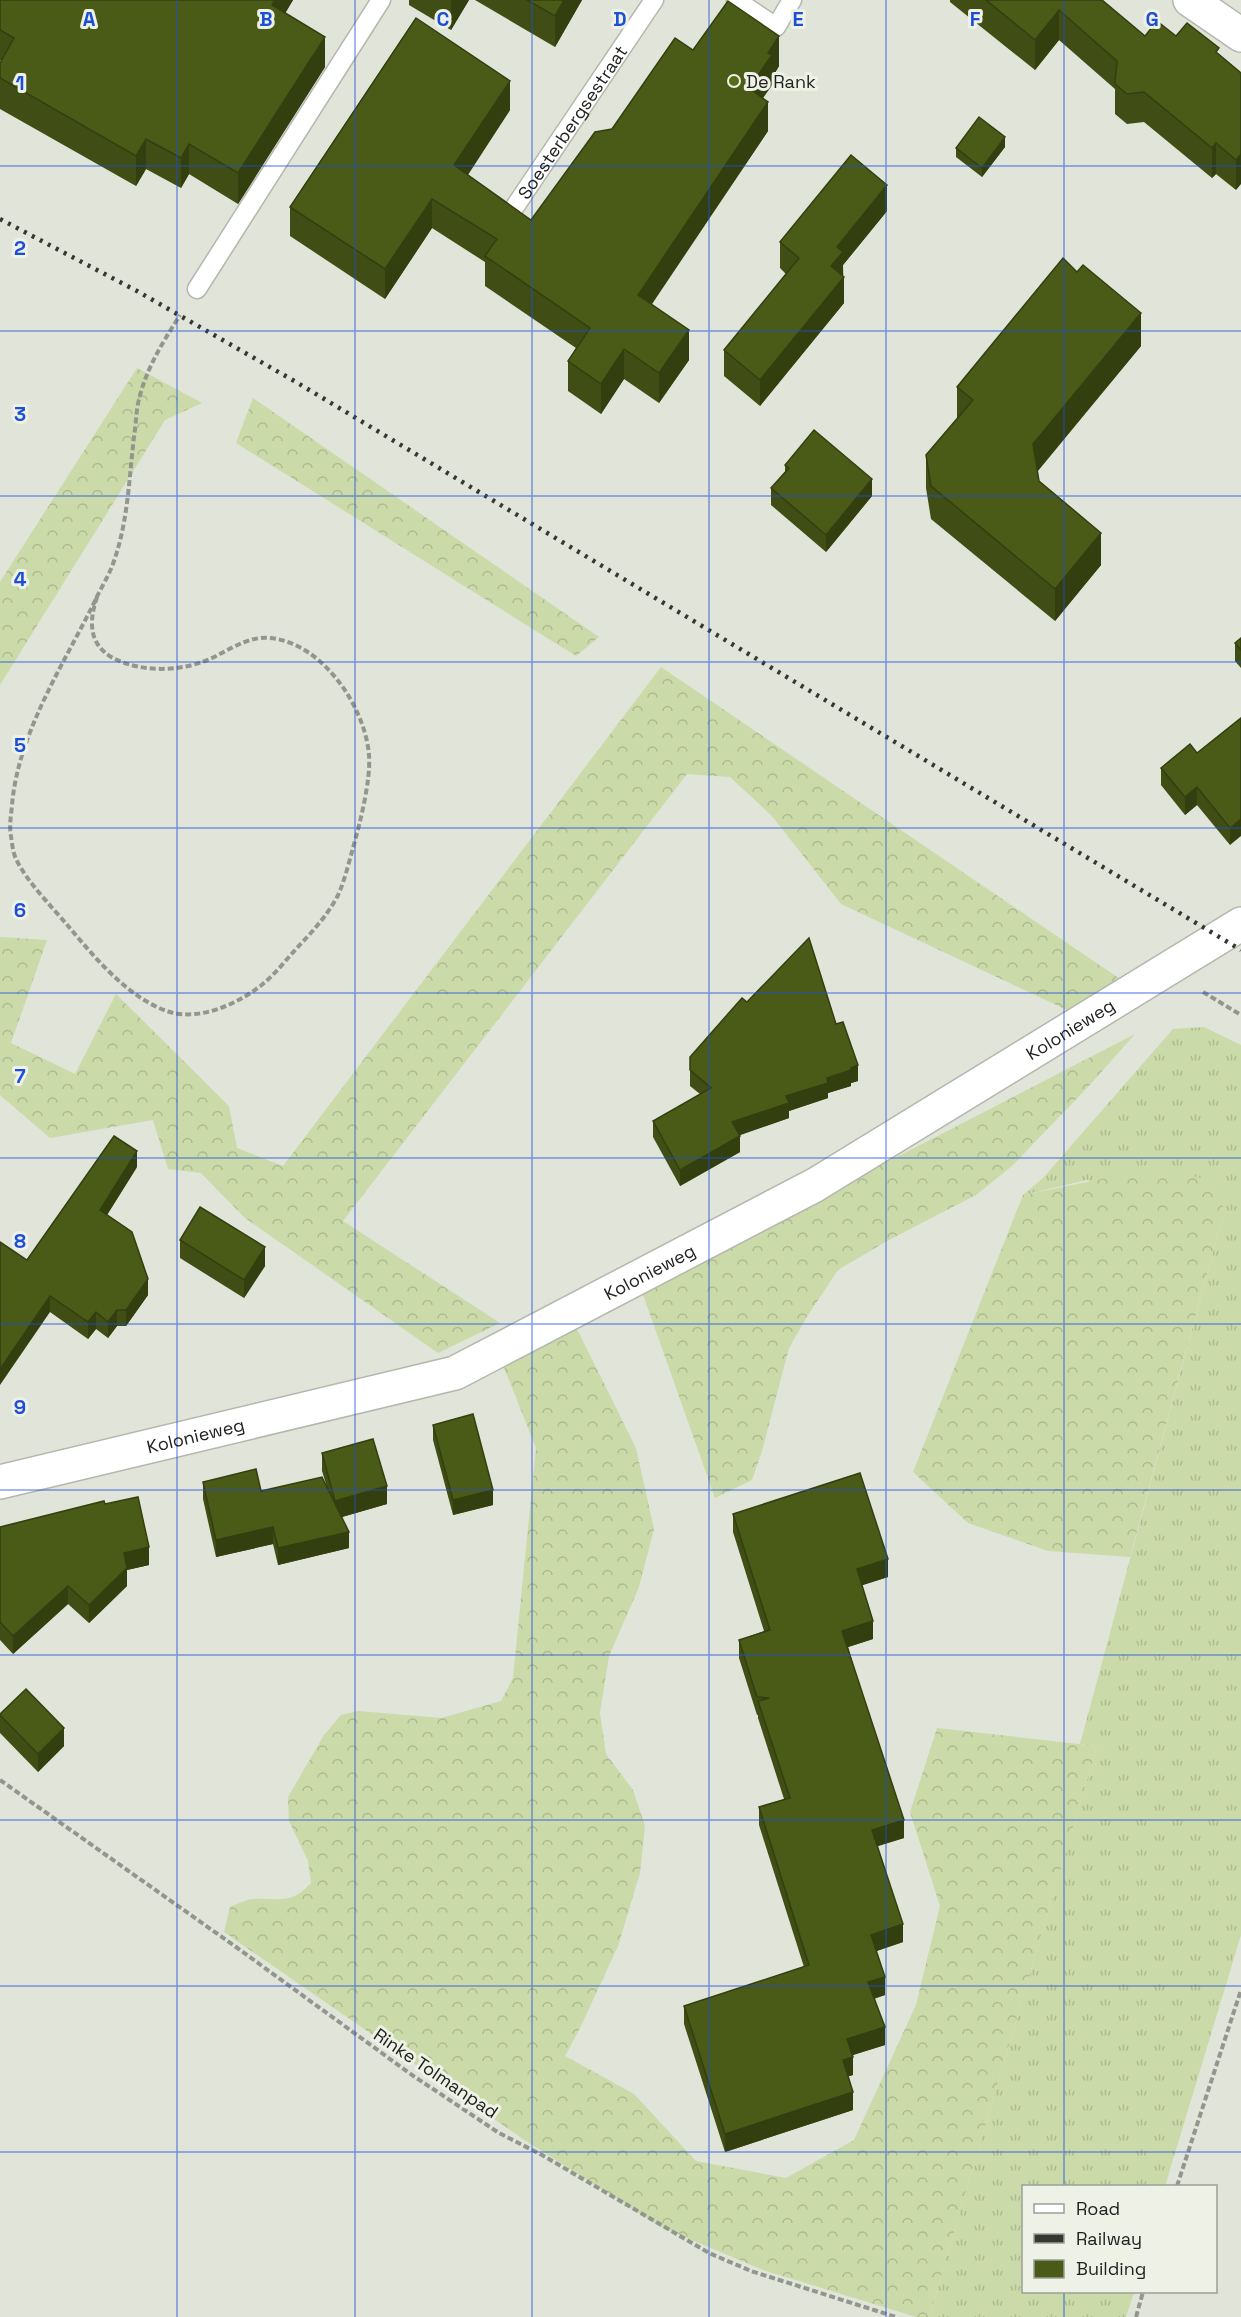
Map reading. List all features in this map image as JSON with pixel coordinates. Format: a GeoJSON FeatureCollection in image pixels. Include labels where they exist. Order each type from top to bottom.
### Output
{"type":"FeatureCollection","features":[{"type":"Feature","properties":{"kind":"street"},"geometry":{"type":"LineString","coordinates":[[1190,0],[1241,35]]}},
{"type":"Feature","properties":{"kind":"street","name":"Kolonieweg"},"geometry":{"type":"LineString","coordinates":[[0,1482],[455,1373],[815,1185],[1241,924]]}},
{"type":"Feature","properties":{"kind":"lane"},"geometry":{"type":"LineString","coordinates":[[197,289],[381,0]]}},
{"type":"Feature","properties":{"kind":"lane","name":"Soesterbergsestraat"},"geometry":{"type":"LineString","coordinates":[[510,213],[654,0]]}},
{"type":"Feature","properties":{"kind":"lane"},"geometry":{"type":"LineString","coordinates":[[736,0],[776,27],[792,0]]}},
{"type":"Feature","properties":{"kind":"path"},"geometry":{"type":"LineString","coordinates":[[97,597],[91,624],[94,638],[104,652],[121,662],[148,669],[182,667],[207,661],[250,639],[269,638],[292,643],[311,654],[339,681],[357,710],[365,735],[369,757],[364,796],[354,848],[339,894],[317,927],[263,984],[211,1011],[187,1014],[168,1012],[135,994],[96,958],[42,896],[16,858],[10,831],[14,779],[28,735],[113,564],[124,524],[138,401],[153,358],[197,289]]}},
{"type":"Feature","properties":{"kind":"path","name":"Rinke Tolmanpad"},"geometry":{"type":"LineString","coordinates":[[0,1780],[412,2075],[499,2133],[542,2155],[709,2253],[752,2271],[896,2317]]}},
{"type":"Feature","properties":{"kind":"path"},"geometry":{"type":"LineString","coordinates":[[1178,2185],[1241,1990]]}},
{"type":"Feature","properties":{"kind":"path"},"geometry":{"type":"LineString","coordinates":[[1136,2317],[1143,2293]]}},
{"type":"Feature","properties":{"kind":"green space"},"geometry":{"type":"Polygon","coordinates":[[[137,368],[202,403],[165,420],[0,685],[0,582],[137,368]]]}},
{"type":"Feature","properties":{"kind":"green space"},"geometry":{"type":"Polygon","coordinates":[[[253,398],[599,637],[576,656],[236,443],[253,398]]]}},
{"type":"Feature","properties":{"kind":"green space"},"geometry":{"type":"Polygon","coordinates":[[[661,667],[1120,979],[1067,1010],[841,904],[772,816],[730,777],[687,774],[343,1221],[500,1323],[438,1353],[245,1218],[201,1173],[168,1169],[153,1120],[50,1138],[0,1095],[0,937],[47,940],[11,1043],[75,1074],[116,994],[229,1106],[237,1148],[283,1166],[661,667]]]}},
{"type":"Feature","properties":{"kind":"green space"},"geometry":{"type":"Polygon","coordinates":[[[1204,1027],[1241,1045],[1241,1935],[1165,2185],[1022,2185],[1022,2293],[1134,2293],[1126,2317],[929,2317],[1097,1746],[1080,1744],[1223,1215],[1087,1180],[1023,1195],[1043,1178],[1173,1029],[1204,1027]]]}},
{"type":"Feature","properties":{"kind":"green space"},"geometry":{"type":"Polygon","coordinates":[[[1135,1034],[1012,1166],[976,1195],[887,1241],[838,1270],[789,1348],[762,1451],[752,1480],[715,1498],[641,1289],[1135,1034]]]}},
{"type":"Feature","properties":{"kind":"green space"},"geometry":{"type":"Polygon","coordinates":[[[1174,1170],[1207,1180],[1222,1192],[1223,1215],[1130,1557],[1048,1551],[968,1523],[913,1472],[1023,1195],[1136,1172],[1174,1170]]]}},
{"type":"Feature","properties":{"kind":"green space"},"geometry":{"type":"Polygon","coordinates":[[[574,1323],[636,1448],[654,1529],[639,1587],[609,1656],[600,1713],[606,1754],[633,1790],[645,1826],[640,1873],[618,1946],[565,2056],[634,2094],[696,2161],[786,2178],[854,2140],[916,2005],[940,1906],[910,1812],[937,1728],[1097,1746],[929,2317],[916,2317],[763,2270],[661,2227],[526,2141],[224,1932],[230,1907],[253,1899],[290,1898],[311,1883],[308,1861],[289,1821],[288,1797],[324,1735],[341,1715],[358,1711],[441,1718],[501,1701],[513,1678],[536,1448],[501,1360],[574,1323]]]}},
{"type":"Feature","properties":{"kind":"building"},"geometry":{"type":"Polygon","coordinates":[[[0,0],[275,0],[272,5],[325,37],[238,173],[189,144],[181,158],[146,139],[136,156],[0,78],[0,63],[14,38],[0,30],[0,0]]]}},
{"type":"Feature","properties":{"kind":"building"},"geometry":{"type":"Polygon","coordinates":[[[527,0],[564,0],[555,16],[527,0]]]}},
{"type":"Feature","properties":{"kind":"building"},"geometry":{"type":"Polygon","coordinates":[[[986,0],[1102,0],[1145,36],[1157,21],[1176,36],[1187,23],[1219,48],[1216,52],[1241,73],[1241,154],[1236,160],[1216,143],[1212,148],[1144,92],[1127,94],[1115,84],[1117,61],[1059,10],[1035,40],[986,0]]]}},
{"type":"Feature","properties":{"kind":"building"},"geometry":{"type":"Polygon","coordinates":[[[728,1],[779,36],[768,53],[772,55],[749,88],[768,102],[638,295],[689,330],[659,373],[624,349],[601,384],[568,361],[590,328],[485,256],[497,239],[432,199],[385,269],[290,207],[416,18],[510,81],[454,165],[531,220],[595,132],[612,129],[675,38],[693,50],[728,1]]]}},
{"type":"Feature","properties":{"kind":"building"},"geometry":{"type":"Polygon","coordinates":[[[979,117],[1005,137],[982,168],[956,148],[979,117]]]}},
{"type":"Feature","properties":{"kind":"building"},"geometry":{"type":"Polygon","coordinates":[[[851,155],[887,185],[837,247],[843,252],[831,266],[844,277],[760,380],[724,350],[799,258],[780,242],[851,155]]]}},
{"type":"Feature","properties":{"kind":"building"},"geometry":{"type":"Polygon","coordinates":[[[1063,258],[1077,272],[1083,265],[1141,313],[1033,444],[1039,481],[1101,533],[1055,589],[931,486],[926,455],[973,400],[957,387],[1063,258]]]}},
{"type":"Feature","properties":{"kind":"building"},"geometry":{"type":"Polygon","coordinates":[[[814,430],[872,479],[826,535],[771,488],[789,468],[785,465],[814,430]]]}},
{"type":"Feature","properties":{"kind":"building"},"geometry":{"type":"Polygon","coordinates":[[[1241,638],[1241,650],[1235,643],[1241,638]]]}},
{"type":"Feature","properties":{"kind":"building"},"geometry":{"type":"Polygon","coordinates":[[[1241,718],[1241,819],[1230,828],[1197,787],[1185,797],[1161,768],[1190,744],[1197,753],[1241,718]]]}},
{"type":"Feature","properties":{"kind":"building"},"geometry":{"type":"Polygon","coordinates":[[[809,938],[836,1024],[843,1022],[858,1065],[851,1070],[827,1078],[828,1083],[786,1096],[789,1103],[732,1122],[740,1136],[680,1170],[653,1121],[711,1088],[690,1070],[690,1057],[742,998],[747,1002],[809,938]]]}},
{"type":"Feature","properties":{"kind":"building"},"geometry":{"type":"Polygon","coordinates":[[[114,1136],[137,1151],[100,1210],[132,1232],[148,1279],[126,1310],[117,1310],[108,1322],[96,1312],[88,1322],[50,1296],[0,1369],[0,1242],[27,1260],[114,1136]]]}},
{"type":"Feature","properties":{"kind":"building"},"geometry":{"type":"Polygon","coordinates":[[[200,1207],[265,1247],[244,1280],[180,1240],[200,1207]]]}},
{"type":"Feature","properties":{"kind":"building"},"geometry":{"type":"Polygon","coordinates":[[[473,1414],[493,1490],[453,1500],[433,1425],[473,1414]]]}},
{"type":"Feature","properties":{"kind":"building"},"geometry":{"type":"Polygon","coordinates":[[[373,1439],[387,1486],[335,1501],[322,1453],[373,1439]]]}},
{"type":"Feature","properties":{"kind":"building"},"geometry":{"type":"Polygon","coordinates":[[[256,1469],[261,1491],[322,1477],[349,1532],[278,1548],[273,1527],[216,1540],[203,1482],[256,1469]]]}},
{"type":"Feature","properties":{"kind":"building"},"geometry":{"type":"Polygon","coordinates":[[[860,1473],[888,1559],[857,1569],[873,1621],[842,1631],[904,1820],[872,1830],[903,1924],[871,1935],[885,1977],[868,1982],[885,2027],[847,2039],[853,2057],[843,2060],[853,2092],[725,2134],[684,2006],[809,1965],[759,1807],[790,1798],[758,1701],[769,1698],[757,1697],[739,1640],[770,1630],[733,1514],[860,1473]]]}},
{"type":"Feature","properties":{"kind":"building"},"geometry":{"type":"Polygon","coordinates":[[[138,1497],[149,1547],[124,1553],[127,1568],[89,1605],[68,1586],[13,1636],[0,1622],[0,1527],[104,1501],[105,1504],[138,1497]]]}},
{"type":"Feature","properties":{"kind":"building"},"geometry":{"type":"Polygon","coordinates":[[[26,1689],[64,1728],[38,1754],[0,1715],[26,1689]]]}},
{"type":"Feature","properties":{"kind":"railway"},"geometry":{"type":"LineString","coordinates":[[0,219],[137,291],[296,382],[1241,950]]}},
{"type":"Feature","properties":{"kind":"place","name":"De Rank"},"geometry":{"type":"Point","coordinates":[734,81]}}]}
